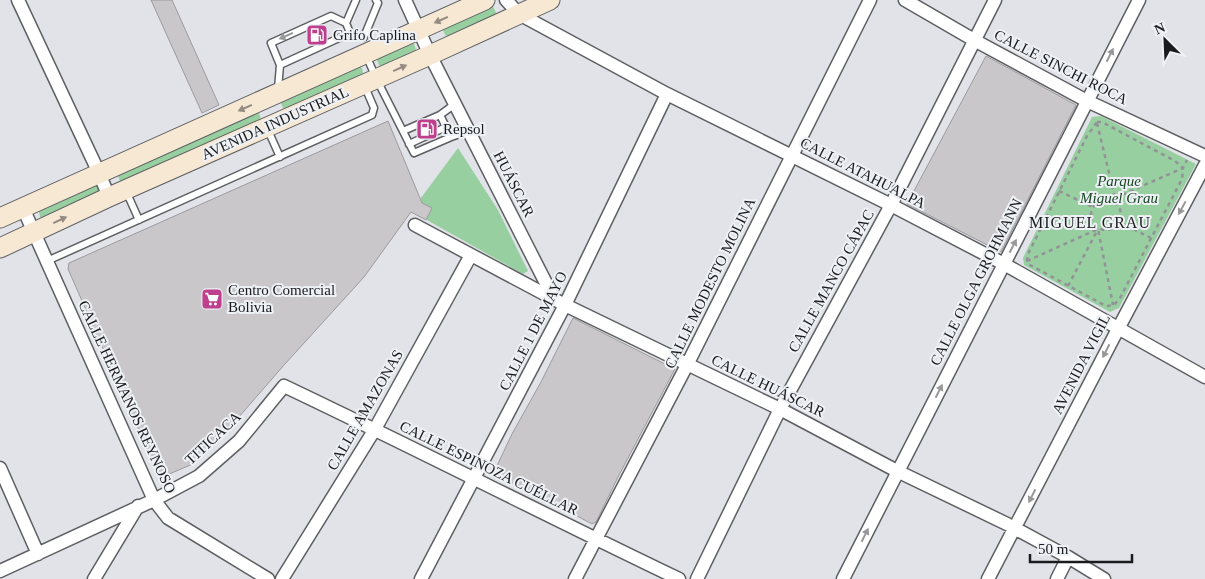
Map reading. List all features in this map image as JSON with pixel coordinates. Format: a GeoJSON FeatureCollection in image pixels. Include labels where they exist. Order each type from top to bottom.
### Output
{"type":"FeatureCollection","features":[{"type":"Feature","properties":{"kind":"main road","name":"AVENIDA INDUSTRIAL"},"geometry":{"type":"LineString","coordinates":[[0,218],[486,0]]}},
{"type":"Feature","properties":{"kind":"main road","name":"AVENIDA INDUSTRIAL"},"geometry":{"type":"LineString","coordinates":[[0,248],[117,193],[550,0]]}},
{"type":"Feature","properties":{"kind":"main road"},"geometry":{"type":"LineString","coordinates":[[272,96],[272,125]]}},
{"type":"Feature","properties":{"kind":"street"},"geometry":{"type":"LineString","coordinates":[[18,0],[99,173],[117,193]]}},
{"type":"Feature","properties":{"kind":"street","name":"HUÁSCAR"},"geometry":{"type":"LineString","coordinates":[[405,0],[455,104],[560,302]]}},
{"type":"Feature","properties":{"kind":"street","name":"CALLE ATAHUALPA"},"geometry":{"type":"LineString","coordinates":[[506,0],[519,14],[667,94],[792,155],[1004,264],[1205,378]]}},
{"type":"Feature","properties":{"kind":"street","name":"CALLE MODESTO MOLINA"},"geometry":{"type":"LineString","coordinates":[[575,579],[687,365],[870,0]]}},
{"type":"Feature","properties":{"kind":"street","name":"CALLE SINCHI ROCA"},"geometry":{"type":"LineString","coordinates":[[905,0],[1087,101],[1205,156]]}},
{"type":"Feature","properties":{"kind":"street","name":"CALLE MANCO CÁPAC"},"geometry":{"type":"LineString","coordinates":[[698,579],[780,409],[891,205],[995,0]]}},
{"type":"Feature","properties":{"kind":"street","name":"CALLE OLGA GROHMANN"},"geometry":{"type":"LineString","coordinates":[[843,579],[1139,0]]}},
{"type":"Feature","properties":{"kind":"street","name":"CALLE 1 DE MAYO"},"geometry":{"type":"LineString","coordinates":[[421,579],[474,479],[560,302],[667,94]]}},
{"type":"Feature","properties":{"kind":"street","name":"AVENIDA VIGIL"},"geometry":{"type":"LineString","coordinates":[[988,579],[1205,165]]}},
{"type":"Feature","properties":{"kind":"street","name":"CALLE HERMANOS REYNOSO"},"geometry":{"type":"LineString","coordinates":[[23,208],[154,500],[168,518],[268,579]]}},
{"type":"Feature","properties":{"kind":"street","name":"CALLE HUÁSCAR"},"geometry":{"type":"LineString","coordinates":[[415,225],[560,302],[780,409],[1015,529],[1068,557],[1104,579]]}},
{"type":"Feature","properties":{"kind":"street","name":"CALLE AMAZONAS"},"geometry":{"type":"LineString","coordinates":[[282,579],[375,429],[471,255]]}},
{"type":"Feature","properties":{"kind":"street","name":"CALLE ESPINOZA CUÉLLAR"},"geometry":{"type":"LineString","coordinates":[[284,386],[680,579]]}},
{"type":"Feature","properties":{"kind":"street","name":"TITICACA"},"geometry":{"type":"LineString","coordinates":[[0,571],[154,500],[199,476],[239,440],[284,386]]}},
{"type":"Feature","properties":{"kind":"street"},"geometry":{"type":"LineString","coordinates":[[0,468],[38,554]]}},
{"type":"Feature","properties":{"kind":"street"},"geometry":{"type":"LineString","coordinates":[[94,579],[139,506]]}},
{"type":"Feature","properties":{"kind":"street"},"geometry":{"type":"LineString","coordinates":[[1057,579],[1068,557]]}},
{"type":"Feature","properties":{"kind":"lane"},"geometry":{"type":"LineString","coordinates":[[346,23],[356,0]]}},
{"type":"Feature","properties":{"kind":"lane"},"geometry":{"type":"LineString","coordinates":[[280,65],[350,33],[364,37],[378,3],[376,0]]}},
{"type":"Feature","properties":{"kind":"lane"},"geometry":{"type":"LineString","coordinates":[[272,96],[280,65],[271,43],[331,16],[346,23],[350,33]]}},
{"type":"Feature","properties":{"kind":"lane"},"geometry":{"type":"LineString","coordinates":[[47,261],[372,115],[374,108],[366,54]]}},
{"type":"Feature","properties":{"kind":"lane"},"geometry":{"type":"LineString","coordinates":[[370,81],[403,131],[414,153],[469,131]]}},
{"type":"Feature","properties":{"kind":"lane"},"geometry":{"type":"LineString","coordinates":[[403,131],[440,115],[455,104]]}},
{"type":"Feature","properties":{"kind":"lane"},"geometry":{"type":"LineString","coordinates":[[440,115],[451,137]]}},
{"type":"Feature","properties":{"kind":"lane"},"geometry":{"type":"LineString","coordinates":[[272,125],[280,157]]}},
{"type":"Feature","properties":{"kind":"lane"},"geometry":{"type":"LineString","coordinates":[[409,144],[446,127]]}},
{"type":"Feature","properties":{"kind":"lane"},"geometry":{"type":"LineString","coordinates":[[117,193],[139,220]]}},
{"type":"Feature","properties":{"kind":"path"},"geometry":{"type":"LineString","coordinates":[[1096,122],[1102,122],[1167,156],[1183,168]]}},
{"type":"Feature","properties":{"kind":"path"},"geometry":{"type":"LineString","coordinates":[[1096,122],[1087,136],[1028,254],[1027,261],[1030,265],[1068,286],[1106,306],[1114,305],[1120,298],[1182,179],[1183,168]]}},
{"type":"Feature","properties":{"kind":"path"},"geometry":{"type":"LineString","coordinates":[[1096,122],[1114,198],[1113,202]]}},
{"type":"Feature","properties":{"kind":"path"},"geometry":{"type":"LineString","coordinates":[[1114,198],[1183,168]]}},
{"type":"Feature","properties":{"kind":"path"},"geometry":{"type":"LineString","coordinates":[[1059,191],[1093,207]]}},
{"type":"Feature","properties":{"kind":"path"},"geometry":{"type":"LineString","coordinates":[[1027,261],[1098,229],[1108,230],[1117,226],[1120,222],[1120,212],[1113,202],[1101,201],[1093,207],[1091,212],[1092,221],[1098,229],[1114,305]]}},
{"type":"Feature","properties":{"kind":"path"},"geometry":{"type":"LineString","coordinates":[[1120,222],[1151,238]]}},
{"type":"Feature","properties":{"kind":"path"},"geometry":{"type":"LineString","coordinates":[[1068,286],[1098,229]]}},
{"type":"Feature","properties":{"kind":"green space"},"geometry":{"type":"Polygon","coordinates":[[[490,6],[494,8],[495,18],[450,37],[445,35],[443,30],[445,25],[490,6]]]}},
{"type":"Feature","properties":{"kind":"green space"},"geometry":{"type":"Polygon","coordinates":[[[410,42],[414,44],[415,54],[384,68],[379,65],[377,60],[379,55],[410,42]]]}},
{"type":"Feature","properties":{"kind":"green space"},"geometry":{"type":"Polygon","coordinates":[[[357,65],[362,68],[364,77],[288,111],[283,108],[281,103],[283,98],[357,65]]]}},
{"type":"Feature","properties":{"kind":"green space"},"geometry":{"type":"Polygon","coordinates":[[[255,111],[259,113],[261,123],[124,184],[120,181],[118,176],[120,171],[255,111]]]}},
{"type":"Feature","properties":{"kind":"green space","name":"Parque Miguel Grau"},"geometry":{"type":"Polygon","coordinates":[[[1101,116],[1196,164],[1119,308],[1110,312],[1024,265],[1023,258],[1092,117],[1101,116]]]}},
{"type":"Feature","properties":{"kind":"green space"},"geometry":{"type":"Polygon","coordinates":[[[458,148],[498,210],[528,271],[523,274],[412,210],[458,148]]]}},
{"type":"Feature","properties":{"kind":"green space"},"geometry":{"type":"Polygon","coordinates":[[[94,183],[99,185],[101,191],[45,221],[40,217],[39,212],[41,208],[94,183]]]}},
{"type":"Feature","properties":{"kind":"building"},"geometry":{"type":"Polygon","coordinates":[[[151,0],[172,0],[219,105],[202,113],[151,0]]]}},
{"type":"Feature","properties":{"kind":"building"},"geometry":{"type":"Polygon","coordinates":[[[986,56],[1076,105],[1001,252],[907,204],[986,56]]]}},
{"type":"Feature","properties":{"kind":"building","name":"Centro Comercial Bolivia"},"geometry":{"type":"Polygon","coordinates":[[[388,121],[422,203],[432,208],[426,220],[411,212],[364,277],[231,426],[195,463],[160,478],[68,269],[69,263],[388,121]]]}},
{"type":"Feature","properties":{"kind":"building"},"geometry":{"type":"Polygon","coordinates":[[[573,318],[675,369],[596,522],[592,524],[496,475],[495,470],[573,318]]]}},
{"type":"Feature","properties":{"kind":"place","name":"Grifo Caplina"},"geometry":{"type":"Point","coordinates":[317,35]}},
{"type":"Feature","properties":{"kind":"place","name":"Repsol"},"geometry":{"type":"Point","coordinates":[427,129]}},
{"type":"Feature","properties":{"kind":"place","name":"Centro Comercial Bolivia"},"geometry":{"type":"Point","coordinates":[212,299]}},
{"type":"Feature","properties":{"kind":"district","name":"MIGUEL GRAU"},"geometry":{"type":"Point","coordinates":[1090,222]}}]}
